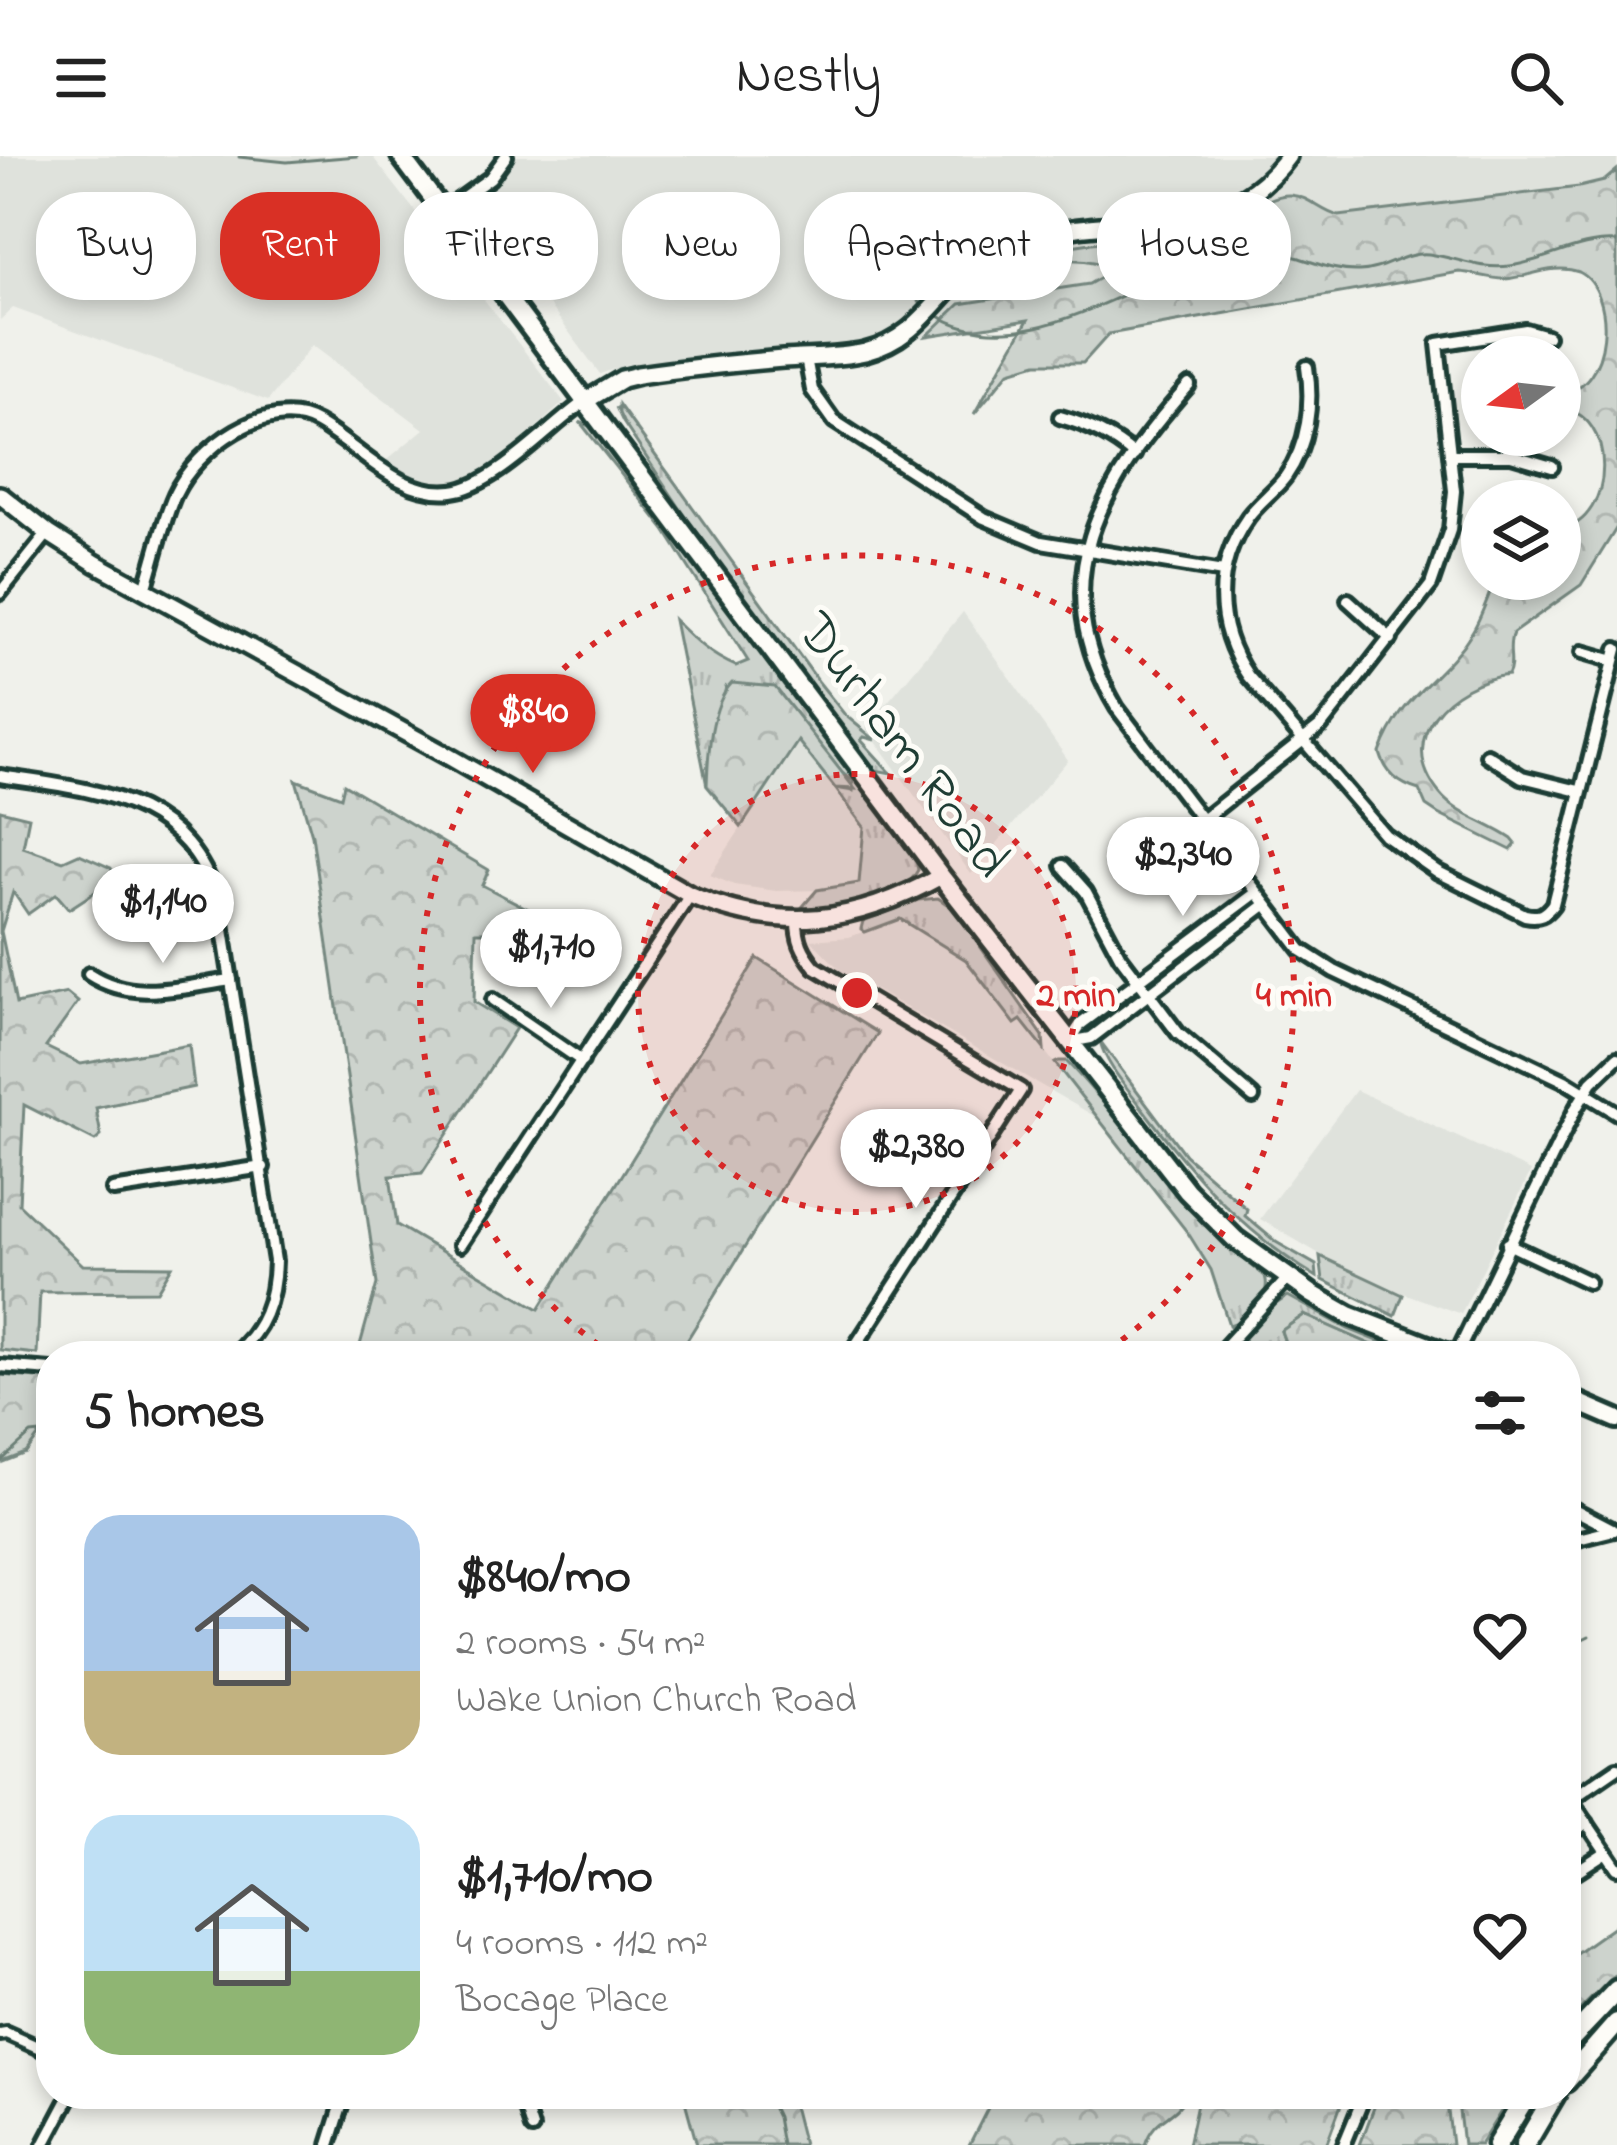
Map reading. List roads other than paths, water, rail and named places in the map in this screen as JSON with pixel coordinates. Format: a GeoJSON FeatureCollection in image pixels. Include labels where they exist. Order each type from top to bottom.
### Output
{"type":"FeatureCollection","features":[{"type":"Feature","properties":{"kind":"highway"},"geometry":{"type":"LineString","coordinates":[[1581,2028],[1617,1990]]}},
{"type":"Feature","properties":{"kind":"highway"},"geometry":{"type":"LineString","coordinates":[[1581,2064],[1617,2024]]}},
{"type":"Feature","properties":{"kind":"highway"},"geometry":{"type":"LineString","coordinates":[[1497,2145],[1519,2109]]}},
{"type":"Feature","properties":{"kind":"highway"},"geometry":{"type":"LineString","coordinates":[[1525,2145],[1547,2109]]}},
{"type":"Feature","properties":{"kind":"main road","name":"Durham Road"},"geometry":{"type":"LineString","coordinates":[[401,156],[429,192]]}},
{"type":"Feature","properties":{"kind":"main road","name":"Durham Road"},"geometry":{"type":"LineString","coordinates":[[511,300],[941,876],[1186,1191],[1235,1239],[1288,1278],[1349,1315],[1416,1341]]}},
{"type":"Feature","properties":{"kind":"main road"},"geometry":{"type":"LineString","coordinates":[[1581,1403],[1617,1419]]}},
{"type":"Feature","properties":{"kind":"street"},"geometry":{"type":"LineString","coordinates":[[471,192],[490,178],[506,156]]}},
{"type":"Feature","properties":{"kind":"street"},"geometry":{"type":"LineString","coordinates":[[145,590],[176,492],[199,460],[273,414],[314,421],[418,488],[470,487],[622,379],[849,355],[899,340],[976,263],[1004,248],[1051,234],[1203,215],[1254,195],[1288,156]]}},
{"type":"Feature","properties":{"kind":"street"},"geometry":{"type":"LineString","coordinates":[[1488,336],[1526,330],[1547,336]]}},
{"type":"Feature","properties":{"kind":"street"},"geometry":{"type":"LineString","coordinates":[[1201,821],[1304,742],[1420,604],[1444,552],[1453,511],[1453,455],[1438,344],[1461,340]]}},
{"type":"Feature","properties":{"kind":"street"},"geometry":{"type":"LineString","coordinates":[[806,358],[812,390],[834,421],[984,518],[1041,542],[1223,572]]}},
{"type":"Feature","properties":{"kind":"street"},"geometry":{"type":"LineString","coordinates":[[1307,367],[1310,411],[1296,458],[1286,476],[1250,514],[1223,572],[1222,611],[1232,649],[1248,676],[1397,846],[1438,872],[1533,917],[1553,904],[1614,654],[1583,652]]}},
{"type":"Feature","properties":{"kind":"street"},"geometry":{"type":"LineString","coordinates":[[1189,386],[1107,496],[1085,550],[1085,636],[1098,676],[1117,709],[1301,950],[1617,1113]]}},
{"type":"Feature","properties":{"kind":"street"},"geometry":{"type":"LineString","coordinates":[[1060,417],[1086,424],[1134,455]]}},
{"type":"Feature","properties":{"kind":"street"},"geometry":{"type":"LineString","coordinates":[[1453,455],[1511,455],[1552,467]]}},
{"type":"Feature","properties":{"kind":"street"},"geometry":{"type":"LineString","coordinates":[[0,495],[47,533],[145,590],[690,895],[750,916],[797,920],[876,906],[941,876]]}},
{"type":"Feature","properties":{"kind":"street"},"geometry":{"type":"LineString","coordinates":[[0,593],[47,533]]}},
{"type":"Feature","properties":{"kind":"street"},"geometry":{"type":"LineString","coordinates":[[1348,599],[1391,639]]}},
{"type":"Feature","properties":{"kind":"street"},"geometry":{"type":"LineString","coordinates":[[1486,755],[1522,777],[1579,790]]}},
{"type":"Feature","properties":{"kind":"street"},"geometry":{"type":"LineString","coordinates":[[0,776],[80,788],[135,804],[158,816],[193,848],[211,878],[263,1167],[275,1284],[260,1327],[246,1341]]}},
{"type":"Feature","properties":{"kind":"street"},"geometry":{"type":"LineString","coordinates":[[1063,866],[1086,892],[1101,925],[1178,1033],[1253,1097]]}},
{"type":"Feature","properties":{"kind":"street"},"geometry":{"type":"LineString","coordinates":[[1070,1042],[1082,1024],[1256,893]]}},
{"type":"Feature","properties":{"kind":"street"},"geometry":{"type":"LineString","coordinates":[[460,1245],[690,895]]}},
{"type":"Feature","properties":{"kind":"street"},"geometry":{"type":"LineString","coordinates":[[1070,1042],[1091,1037],[1265,905]]}},
{"type":"Feature","properties":{"kind":"street"},"geometry":{"type":"LineString","coordinates":[[797,920],[803,952],[815,967],[1021,1090],[859,1341]]}},
{"type":"Feature","properties":{"kind":"street"},"geometry":{"type":"LineString","coordinates":[[89,974],[111,988],[148,992],[231,980]]}},
{"type":"Feature","properties":{"kind":"street"},"geometry":{"type":"LineString","coordinates":[[493,1000],[582,1061]]}},
{"type":"Feature","properties":{"kind":"street"},"geometry":{"type":"LineString","coordinates":[[1462,1341],[1584,1094],[1617,1058]]}},
{"type":"Feature","properties":{"kind":"street"},"geometry":{"type":"LineString","coordinates":[[113,1190],[263,1167]]}},
{"type":"Feature","properties":{"kind":"street"},"geometry":{"type":"LineString","coordinates":[[1508,1244],[1588,1282]]}},
{"type":"Feature","properties":{"kind":"street"},"geometry":{"type":"LineString","coordinates":[[1230,1341],[1288,1278]]}},
{"type":"Feature","properties":{"kind":"street"},"geometry":{"type":"LineString","coordinates":[[0,1366],[36,1369]]}},
{"type":"Feature","properties":{"kind":"street"},"geometry":{"type":"LineString","coordinates":[[1581,1513],[1615,1530]]}},
{"type":"Feature","properties":{"kind":"street"},"geometry":{"type":"LineString","coordinates":[[1581,1538],[1615,1530]]}},
{"type":"Feature","properties":{"kind":"street"},"geometry":{"type":"LineString","coordinates":[[1581,1793],[1617,1768]]}},
{"type":"Feature","properties":{"kind":"street"},"geometry":{"type":"LineString","coordinates":[[1581,1816],[1617,1868]]}},
{"type":"Feature","properties":{"kind":"street"},"geometry":{"type":"LineString","coordinates":[[1581,1827],[1587,1823]]}},
{"type":"Feature","properties":{"kind":"street"},"geometry":{"type":"LineString","coordinates":[[1581,1868],[1606,1852]]}},
{"type":"Feature","properties":{"kind":"street"},"geometry":{"type":"LineString","coordinates":[[0,2034],[36,2047]]}},
{"type":"Feature","properties":{"kind":"street"},"geometry":{"type":"LineString","coordinates":[[44,2145],[63,2109]]}},
{"type":"Feature","properties":{"kind":"street"},"geometry":{"type":"LineString","coordinates":[[329,2145],[340,2109]]}},
{"type":"Feature","properties":{"kind":"street"},"geometry":{"type":"LineString","coordinates":[[526,2109],[532,2128]]}},
{"type":"Feature","properties":{"kind":"street"},"geometry":{"type":"LineString","coordinates":[[1344,2145],[1359,2109]]}},
{"type":"Feature","properties":{"kind":"waterway"},"geometry":{"type":"LineString","coordinates":[[239,157],[287,162],[357,156]]}},
{"type":"Feature","properties":{"kind":"waterway"},"geometry":{"type":"LineString","coordinates":[[935,314],[967,328],[1034,328],[1196,265],[1246,254],[1284,255],[1351,271],[1420,254],[1499,267],[1590,244],[1617,242]]}},
{"type":"Feature","properties":{"kind":"waterway"},"geometry":{"type":"LineString","coordinates":[[918,300],[922,305]]}},
{"type":"Feature","properties":{"kind":"waterway"},"geometry":{"type":"LineString","coordinates":[[0,1462],[36,1434]]}},
{"type":"Feature","properties":{"kind":"waterway"},"geometry":{"type":"LineString","coordinates":[[1581,1640],[1589,1636]]}},
{"type":"Feature","properties":{"kind":"waterway"},"geometry":{"type":"LineString","coordinates":[[773,2109],[782,2145]]}}]}
